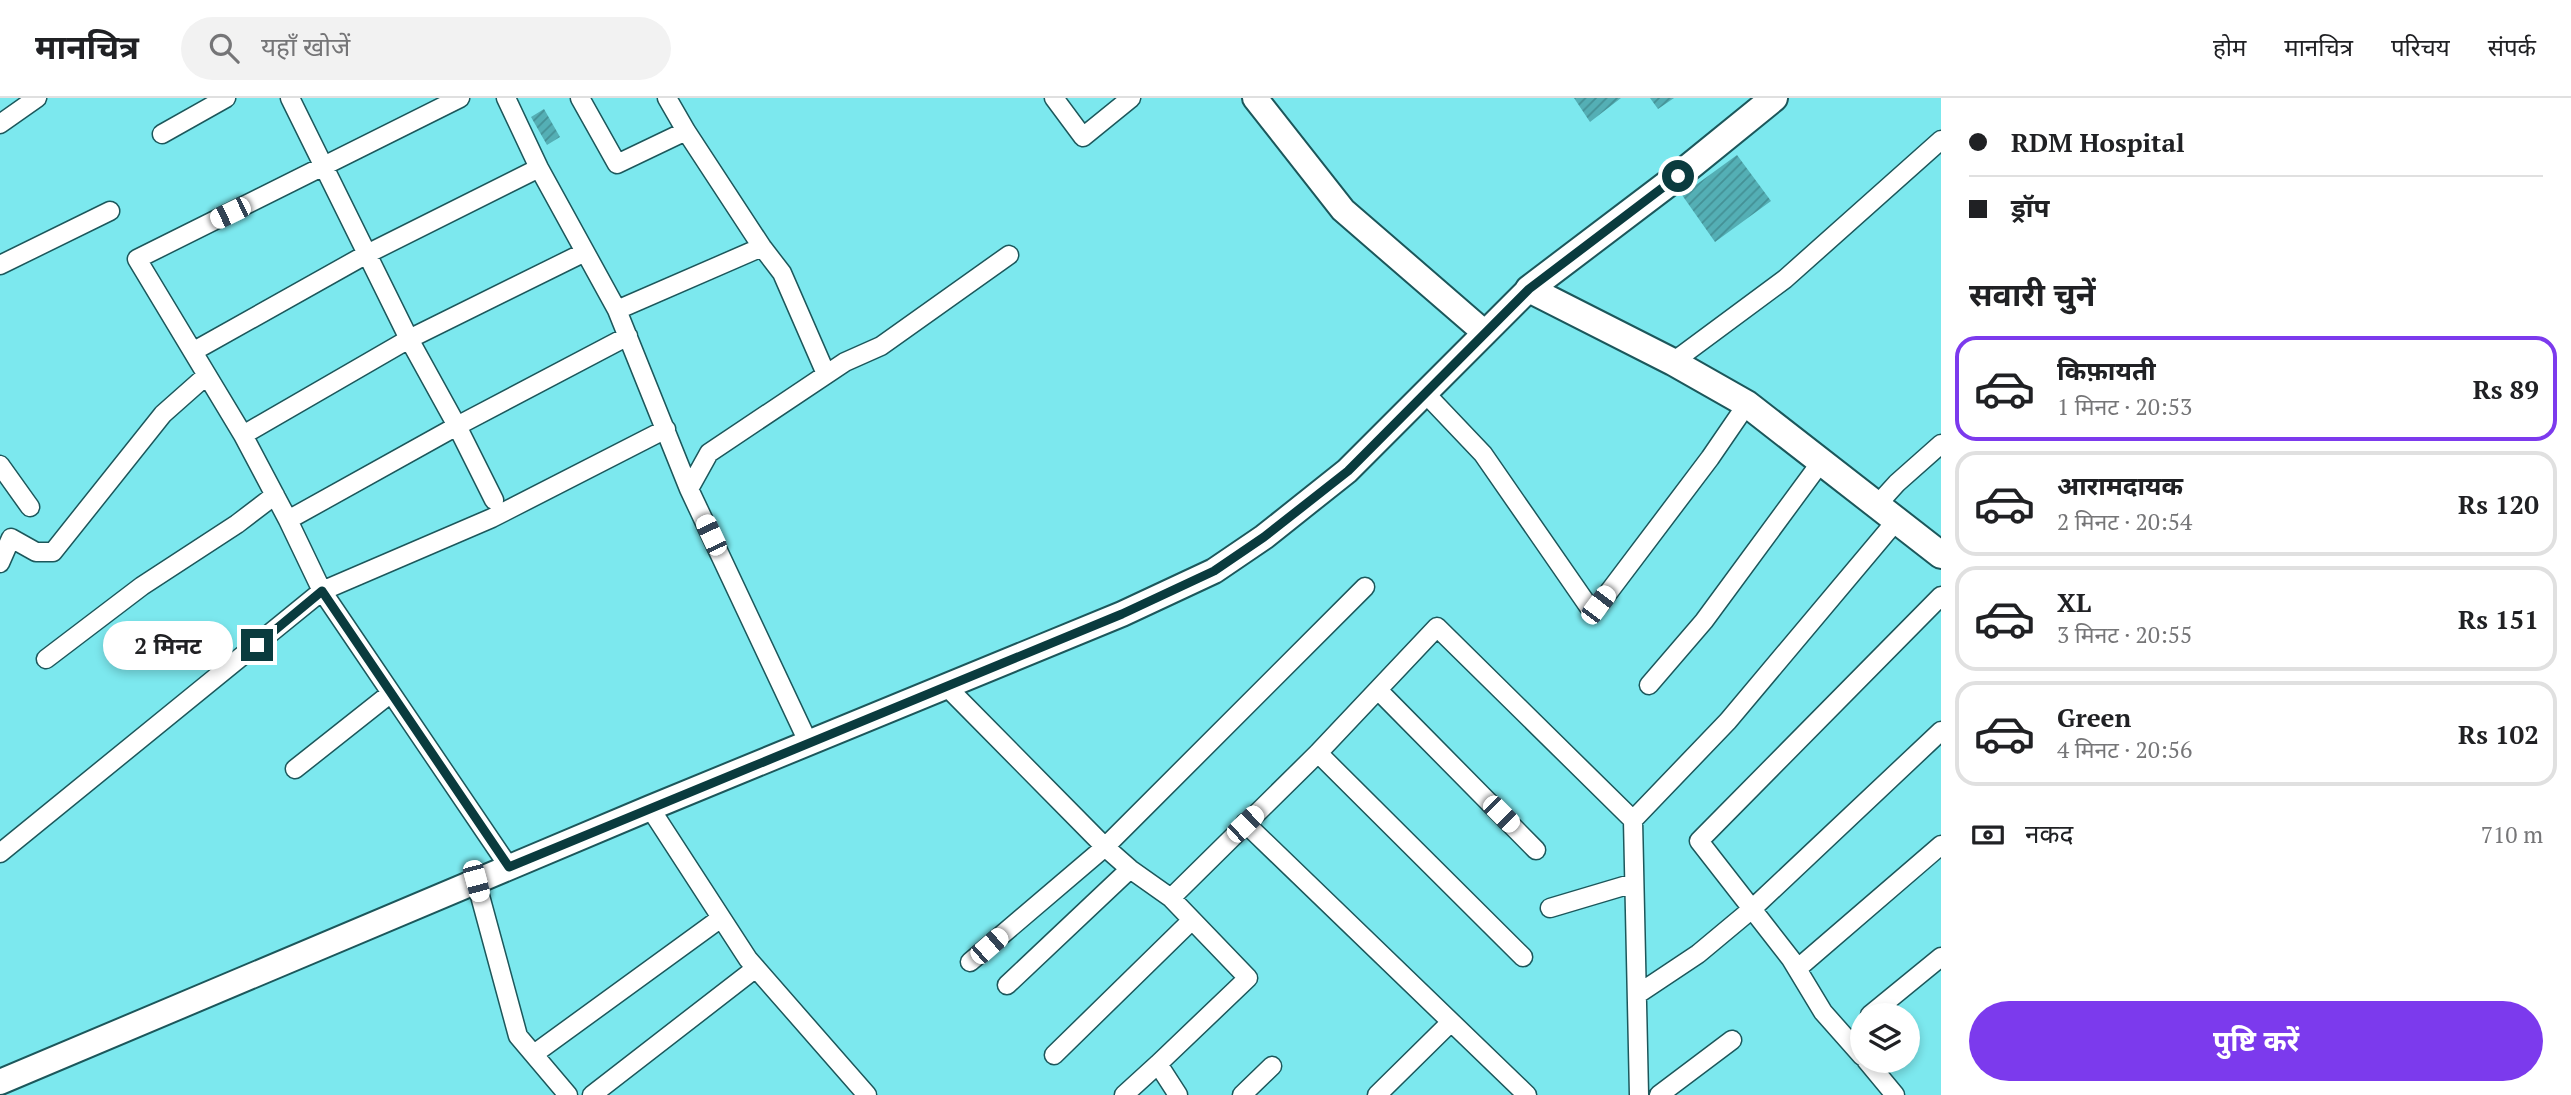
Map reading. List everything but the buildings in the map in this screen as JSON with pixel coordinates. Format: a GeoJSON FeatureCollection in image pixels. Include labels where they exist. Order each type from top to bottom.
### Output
{"type":"FeatureCollection","features":[{"type":"Feature","properties":{"kind":"main road"},"geometry":{"type":"LineString","coordinates":[[0,1082],[650,808],[1122,614],[1214,571],[1264,537],[1348,471],[1529,289],[1678,176],[1774,98]]}},
{"type":"Feature","properties":{"kind":"main road"},"geometry":{"type":"LineString","coordinates":[[1258,99],[1343,210],[1485,333]]}},
{"type":"Feature","properties":{"kind":"main road"},"geometry":{"type":"LineString","coordinates":[[1529,289],[1673,362],[1748,404],[1941,555]]}},
{"type":"Feature","properties":{"kind":"street"},"geometry":{"type":"LineString","coordinates":[[0,124],[37,98]]}},
{"type":"Feature","properties":{"kind":"street"},"geometry":{"type":"LineString","coordinates":[[162,134],[226,98]]}},
{"type":"Feature","properties":{"kind":"street"},"geometry":{"type":"LineString","coordinates":[[290,98],[494,500]]}},
{"type":"Feature","properties":{"kind":"street"},"geometry":{"type":"LineString","coordinates":[[460,98],[137,259],[243,435],[322,591],[509,867]]}},
{"type":"Feature","properties":{"kind":"street"},"geometry":{"type":"LineString","coordinates":[[506,98],[540,168],[617,310],[689,489],[809,744]]}},
{"type":"Feature","properties":{"kind":"street"},"geometry":{"type":"LineString","coordinates":[[580,98],[617,164],[686,131]]}},
{"type":"Feature","properties":{"kind":"street"},"geometry":{"type":"LineString","coordinates":[[667,98],[762,247],[782,273],[826,374]]}},
{"type":"Feature","properties":{"kind":"street"},"geometry":{"type":"LineString","coordinates":[[1054,98],[1083,137],[1131,98]]}},
{"type":"Feature","properties":{"kind":"street"},"geometry":{"type":"LineString","coordinates":[[1673,362],[1785,279],[1941,140]]}},
{"type":"Feature","properties":{"kind":"street"},"geometry":{"type":"LineString","coordinates":[[194,351],[367,254],[540,168]]}},
{"type":"Feature","properties":{"kind":"street"},"geometry":{"type":"LineString","coordinates":[[0,265],[110,211]]}},
{"type":"Feature","properties":{"kind":"street"},"geometry":{"type":"LineString","coordinates":[[617,310],[762,247]]}},
{"type":"Feature","properties":{"kind":"street"},"geometry":{"type":"LineString","coordinates":[[243,435],[410,339],[585,252]]}},
{"type":"Feature","properties":{"kind":"street"},"geometry":{"type":"LineString","coordinates":[[689,489],[709,453],[845,362],[881,346],[1009,255]]}},
{"type":"Feature","properties":{"kind":"street"},"geometry":{"type":"LineString","coordinates":[[288,520],[457,426],[628,336]]}},
{"type":"Feature","properties":{"kind":"street"},"geometry":{"type":"LineString","coordinates":[[0,563],[11,538],[36,552],[53,552],[163,414],[206,375]]}},
{"type":"Feature","properties":{"kind":"street"},"geometry":{"type":"LineString","coordinates":[[1425,393],[1483,454],[1589,607],[1598,605],[1748,404]]}},
{"type":"Feature","properties":{"kind":"street"},"geometry":{"type":"LineString","coordinates":[[2,847],[322,591],[492,518],[666,429]]}},
{"type":"Feature","properties":{"kind":"street"},"geometry":{"type":"LineString","coordinates":[[1633,820],[1728,721],[1886,513],[1898,483],[1941,444]]}},
{"type":"Feature","properties":{"kind":"street"},"geometry":{"type":"LineString","coordinates":[[1649,685],[1704,621],[1821,462]]}},
{"type":"Feature","properties":{"kind":"street"},"geometry":{"type":"LineString","coordinates":[[0,465],[30,507]]}},
{"type":"Feature","properties":{"kind":"street"},"geometry":{"type":"LineString","coordinates":[[46,659],[142,586],[237,524],[275,495]]}},
{"type":"Feature","properties":{"kind":"street"},"geometry":{"type":"LineString","coordinates":[[970,962],[1105,848],[1365,587]]}},
{"type":"Feature","properties":{"kind":"street"},"geometry":{"type":"LineString","coordinates":[[1850,1042],[1823,1012],[1797,969],[1699,841],[1941,596]]}},
{"type":"Feature","properties":{"kind":"street"},"geometry":{"type":"LineString","coordinates":[[1171,898],[1318,753],[1437,627],[1633,820],[1639,1095]]}},
{"type":"Feature","properties":{"kind":"street"},"geometry":{"type":"LineString","coordinates":[[947,687],[1105,848],[1171,898],[1248,978],[1124,1095]]}},
{"type":"Feature","properties":{"kind":"street"},"geometry":{"type":"LineString","coordinates":[[1378,690],[1536,850]]}},
{"type":"Feature","properties":{"kind":"street"},"geometry":{"type":"LineString","coordinates":[[295,769],[391,693]]}},
{"type":"Feature","properties":{"kind":"street"},"geometry":{"type":"LineString","coordinates":[[1638,994],[1698,954],[1752,909],[1941,731]]}},
{"type":"Feature","properties":{"kind":"street"},"geometry":{"type":"LineString","coordinates":[[1318,753],[1523,957]]}},
{"type":"Feature","properties":{"kind":"street"},"geometry":{"type":"LineString","coordinates":[[650,808],[756,968],[867,1095]]}},
{"type":"Feature","properties":{"kind":"street"},"geometry":{"type":"LineString","coordinates":[[1245,824],[1527,1095]]}},
{"type":"Feature","properties":{"kind":"street"},"geometry":{"type":"LineString","coordinates":[[1797,969],[1941,845]]}},
{"type":"Feature","properties":{"kind":"street"},"geometry":{"type":"LineString","coordinates":[[1007,985],[1130,869]]}},
{"type":"Feature","properties":{"kind":"street"},"geometry":{"type":"LineString","coordinates":[[476,881],[518,1036],[566,1095]]}},
{"type":"Feature","properties":{"kind":"street"},"geometry":{"type":"LineString","coordinates":[[1550,908],[1634,883]]}},
{"type":"Feature","properties":{"kind":"street"},"geometry":{"type":"LineString","coordinates":[[534,1054],[721,918]]}},
{"type":"Feature","properties":{"kind":"street"},"geometry":{"type":"LineString","coordinates":[[1054,1055],[1191,921]]}},
{"type":"Feature","properties":{"kind":"street"},"geometry":{"type":"LineString","coordinates":[[1885,1003],[1941,957]]}},
{"type":"Feature","properties":{"kind":"street"},"geometry":{"type":"LineString","coordinates":[[592,1095],[756,968]]}},
{"type":"Feature","properties":{"kind":"street"},"geometry":{"type":"LineString","coordinates":[[1377,1095],[1451,1022]]}},
{"type":"Feature","properties":{"kind":"street"},"geometry":{"type":"LineString","coordinates":[[1844,1035],[1850,1030]]}},
{"type":"Feature","properties":{"kind":"street"},"geometry":{"type":"LineString","coordinates":[[1659,1095],[1732,1040]]}},
{"type":"Feature","properties":{"kind":"street"},"geometry":{"type":"LineString","coordinates":[[1158,1064],[1178,1095]]}},
{"type":"Feature","properties":{"kind":"street"},"geometry":{"type":"LineString","coordinates":[[1242,1095],[1272,1066]]}},
{"type":"Feature","properties":{"kind":"street"},"geometry":{"type":"LineString","coordinates":[[1877,1073],[1895,1095]]}},
{"type":"Feature","properties":{"kind":"route"},"geometry":{"type":"LineString","coordinates":[[257,645],[322,591],[509,867],[1122,614],[1214,571],[1264,537],[1348,471],[1529,289],[1678,176]]}}]}
